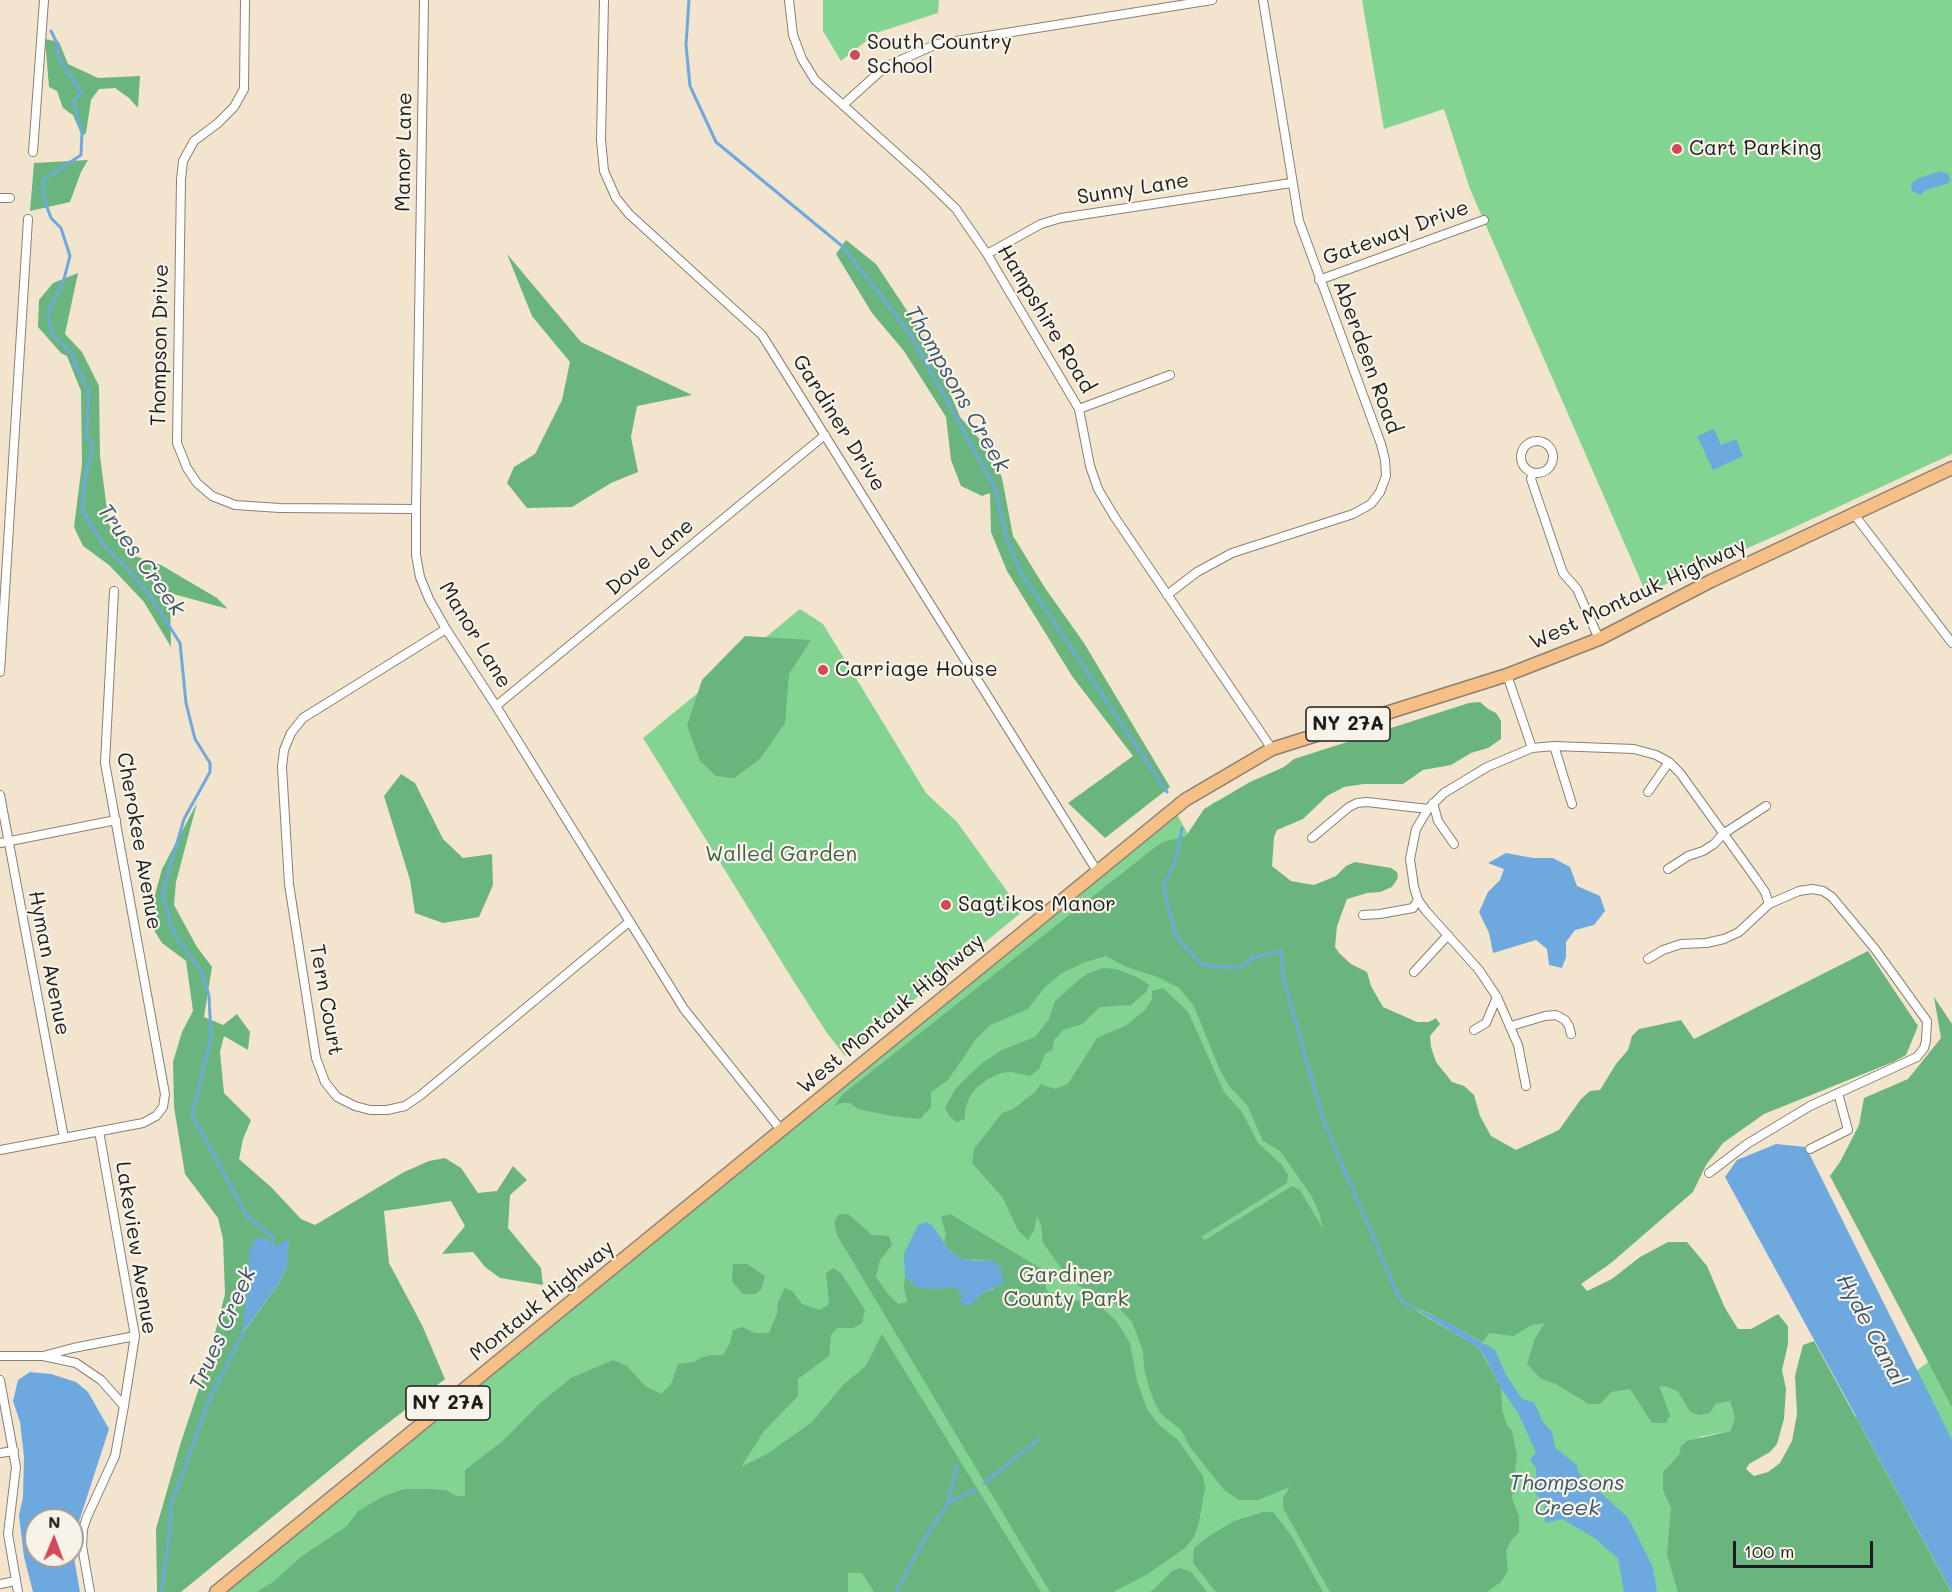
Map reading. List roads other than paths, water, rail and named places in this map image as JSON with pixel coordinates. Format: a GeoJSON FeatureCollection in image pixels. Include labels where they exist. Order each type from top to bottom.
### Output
{"type":"FeatureCollection","features":[{"type":"Feature","properties":{"kind":"main road","name":"West Montauk Highway"},"geometry":{"type":"LineString","coordinates":[[782,1130],[1185,800],[1272,749],[1508,675],[1599,639],[1711,581],[1952,468]]}},
{"type":"Feature","properties":{"kind":"main road","name":"Montauk Highway"},"geometry":{"type":"LineString","coordinates":[[216,1592],[782,1130]]}},
{"type":"Feature","properties":{"kind":"street"},"geometry":{"type":"LineString","coordinates":[[33,152],[44,0]]}},
{"type":"Feature","properties":{"kind":"street","name":"Thompson Drive"},"geometry":{"type":"LineString","coordinates":[[244,0],[243,89],[234,107],[218,123],[194,141],[183,161],[177,443],[187,468],[197,483],[212,496],[235,505],[280,508],[416,509]]}},
{"type":"Feature","properties":{"kind":"street","name":"Manor Lane"},"geometry":{"type":"LineString","coordinates":[[424,0],[416,509],[416,555],[420,577],[446,629],[684,1009],[782,1130]]}},
{"type":"Feature","properties":{"kind":"street","name":"Gardiner Drive"},"geometry":{"type":"LineString","coordinates":[[604,0],[601,140],[604,171],[616,198],[630,214],[762,335],[1097,871]]}},
{"type":"Feature","properties":{"kind":"street","name":"Hampshire Road"},"geometry":{"type":"LineString","coordinates":[[789,0],[793,35],[802,59],[815,80],[956,209],[987,254],[1078,409],[1089,466],[1098,489],[1272,749]]}},
{"type":"Feature","properties":{"kind":"street"},"geometry":{"type":"LineString","coordinates":[[843,105],[885,67],[937,44],[1212,0]]}},
{"type":"Feature","properties":{"kind":"street","name":"Aberdeen Road"},"geometry":{"type":"LineString","coordinates":[[1167,595],[1197,572],[1232,554],[1353,514],[1371,504],[1380,492],[1386,476],[1381,444],[1319,280],[1299,220],[1291,183],[1263,0]]}},
{"type":"Feature","properties":{"kind":"street","name":"Sunny Lane"},"geometry":{"type":"LineString","coordinates":[[987,254],[1041,224],[1061,218],[1291,183]]}},
{"type":"Feature","properties":{"kind":"street"},"geometry":{"type":"LineString","coordinates":[[0,198],[10,198]]}},
{"type":"Feature","properties":{"kind":"street"},"geometry":{"type":"LineString","coordinates":[[0,672],[28,219]]}},
{"type":"Feature","properties":{"kind":"street","name":"Gateway Drive"},"geometry":{"type":"LineString","coordinates":[[1319,280],[1484,220]]}},
{"type":"Feature","properties":{"kind":"street"},"geometry":{"type":"LineString","coordinates":[[1078,409],[1170,375]]}},
{"type":"Feature","properties":{"kind":"street","name":"Dove Lane"},"geometry":{"type":"LineString","coordinates":[[496,706],[825,435]]}},
{"type":"Feature","properties":{"kind":"street"},"geometry":{"type":"LineString","coordinates":[[1542,441],[1552,448],[1553,461],[1545,471],[1533,473],[1523,465],[1521,452],[1529,442],[1542,441]]}},
{"type":"Feature","properties":{"kind":"street"},"geometry":{"type":"LineString","coordinates":[[1533,473],[1531,479],[1563,573],[1577,589],[1599,639]]}},
{"type":"Feature","properties":{"kind":"street"},"geometry":{"type":"LineString","coordinates":[[0,509],[10,509]]}},
{"type":"Feature","properties":{"kind":"street"},"geometry":{"type":"LineString","coordinates":[[1853,513],[1952,643]]}},
{"type":"Feature","properties":{"kind":"street","name":"Cherokee Avenue"},"geometry":{"type":"LineString","coordinates":[[99,1131],[143,1123],[156,1116],[163,1107],[165,1094],[105,763],[114,591]]}},
{"type":"Feature","properties":{"kind":"street","name":"Tern Court"},"geometry":{"type":"LineString","coordinates":[[446,629],[303,718],[291,733],[284,750],[282,767],[289,884],[316,1058],[325,1082],[337,1097],[355,1106],[370,1110],[387,1110],[405,1106],[629,922]]}},
{"type":"Feature","properties":{"kind":"street"},"geometry":{"type":"LineString","coordinates":[[1508,675],[1532,748]]}},
{"type":"Feature","properties":{"kind":"street"},"geometry":{"type":"LineString","coordinates":[[1554,746],[1572,804]]}},
{"type":"Feature","properties":{"kind":"street"},"geometry":{"type":"LineString","coordinates":[[1526,1086],[1523,1062],[1511,1026],[1497,997],[1479,970],[1418,900],[1413,887],[1410,859],[1416,829],[1430,806],[1470,776],[1532,748],[1554,746],[1634,749],[1656,755],[1669,762],[1680,773],[1765,892],[1769,904]]}},
{"type":"Feature","properties":{"kind":"street"},"geometry":{"type":"LineString","coordinates":[[1648,792],[1669,762]]}},
{"type":"Feature","properties":{"kind":"street","name":"Hyman Avenue"},"geometry":{"type":"LineString","coordinates":[[0,795],[4,843],[64,1138]]}},
{"type":"Feature","properties":{"kind":"street"},"geometry":{"type":"LineString","coordinates":[[1312,838],[1357,803],[1430,806]]}},
{"type":"Feature","properties":{"kind":"street"},"geometry":{"type":"LineString","coordinates":[[1430,806],[1454,844]]}},
{"type":"Feature","properties":{"kind":"street"},"geometry":{"type":"LineString","coordinates":[[1668,869],[1688,856],[1714,844],[1723,834],[1766,806]]}},
{"type":"Feature","properties":{"kind":"street"},"geometry":{"type":"LineString","coordinates":[[4,843],[116,820]]}},
{"type":"Feature","properties":{"kind":"street"},"geometry":{"type":"LineString","coordinates":[[1648,959],[1663,950],[1681,944],[1706,944],[1724,939],[1739,932],[1769,904],[1799,891],[1812,889],[1823,891],[1832,897],[1882,958],[1927,1021],[1926,1041],[1917,1057],[1810,1106],[1754,1140],[1709,1173]]}},
{"type":"Feature","properties":{"kind":"street"},"geometry":{"type":"LineString","coordinates":[[1363,915],[1380,915],[1413,908],[1418,900]]}},
{"type":"Feature","properties":{"kind":"street"},"geometry":{"type":"LineString","coordinates":[[1414,972],[1448,935]]}},
{"type":"Feature","properties":{"kind":"street"},"geometry":{"type":"LineString","coordinates":[[1474,1030],[1486,1023],[1497,997]]}},
{"type":"Feature","properties":{"kind":"street"},"geometry":{"type":"LineString","coordinates":[[1511,1026],[1556,1015],[1565,1020],[1571,1034]]}},
{"type":"Feature","properties":{"kind":"street"},"geometry":{"type":"LineString","coordinates":[[1810,1149],[1848,1130],[1838,1093]]}},
{"type":"Feature","properties":{"kind":"street"},"geometry":{"type":"LineString","coordinates":[[0,1150],[99,1131]]}},
{"type":"Feature","properties":{"kind":"street","name":"Lakeview Avenue"},"geometry":{"type":"LineString","coordinates":[[90,1592],[82,1546],[83,1529],[115,1456],[135,1336],[99,1131]]}},
{"type":"Feature","properties":{"kind":"street"},"geometry":{"type":"LineString","coordinates":[[43,1356],[135,1336]]}},
{"type":"Feature","properties":{"kind":"street"},"geometry":{"type":"LineString","coordinates":[[0,1356],[43,1356],[76,1364],[101,1380],[124,1406]]}},
{"type":"Feature","properties":{"kind":"street"},"geometry":{"type":"LineString","coordinates":[[0,1380],[14,1451],[15,1467],[8,1534],[18,1592]]}},
{"type":"Feature","properties":{"kind":"street"},"geometry":{"type":"LineString","coordinates":[[0,1453],[14,1451]]}},
{"type":"Feature","properties":{"kind":"street"},"geometry":{"type":"LineString","coordinates":[[0,1584],[16,1581]]}},
{"type":"Feature","properties":{"kind":"water"},"geometry":{"type":"Polygon","coordinates":[[[1940,171],[1949,174],[1950,180],[1947,184],[1926,190],[1920,195],[1912,191],[1911,184],[1917,179],[1940,171]]]}},
{"type":"Feature","properties":{"kind":"water"},"geometry":{"type":"Polygon","coordinates":[[[1714,429],[1721,445],[1736,439],[1743,456],[1713,470],[1697,436],[1714,429]]]}},
{"type":"Feature","properties":{"kind":"water"},"geometry":{"type":"Polygon","coordinates":[[[1506,853],[1533,858],[1553,858],[1570,867],[1577,886],[1600,896],[1605,911],[1594,925],[1575,930],[1566,942],[1566,957],[1562,968],[1549,965],[1547,949],[1536,940],[1493,953],[1489,933],[1479,912],[1488,892],[1500,880],[1504,869],[1488,863],[1506,853]]]}},
{"type":"Feature","properties":{"kind":"water","name":"Hyde Canal"},"geometry":{"type":"Polygon","coordinates":[[[1776,1144],[1806,1147],[1952,1440],[1952,1592],[1725,1177],[1737,1160],[1776,1144]]]}},
{"type":"Feature","properties":{"kind":"water"},"geometry":{"type":"Polygon","coordinates":[[[926,1222],[932,1225],[949,1250],[962,1259],[992,1260],[1000,1266],[1004,1283],[980,1294],[973,1304],[965,1306],[960,1301],[962,1295],[955,1287],[933,1289],[917,1287],[905,1277],[904,1254],[918,1225],[926,1222]]]}},
{"type":"Feature","properties":{"kind":"water"},"geometry":{"type":"Polygon","coordinates":[[[256,1238],[266,1238],[274,1247],[289,1239],[287,1265],[279,1283],[242,1334],[249,1278],[249,1251],[256,1238]]]}},
{"type":"Feature","properties":{"kind":"water","name":"Thompsons Creek"},"geometry":{"type":"Polygon","coordinates":[[[1410,1306],[1445,1321],[1495,1350],[1505,1373],[1522,1399],[1534,1402],[1543,1422],[1552,1432],[1555,1448],[1577,1465],[1578,1472],[1631,1523],[1653,1568],[1657,1592],[1624,1592],[1618,1558],[1598,1540],[1562,1519],[1546,1523],[1545,1503],[1536,1494],[1536,1468],[1530,1460],[1536,1452],[1518,1413],[1501,1388],[1485,1357],[1478,1347],[1410,1306]]]}},
{"type":"Feature","properties":{"kind":"water"},"geometry":{"type":"Polygon","coordinates":[[[30,1372],[51,1374],[76,1382],[88,1392],[109,1429],[83,1508],[24,1508],[24,1557],[19,1515],[23,1497],[24,1457],[20,1422],[13,1401],[18,1380],[30,1372]]]}},
{"type":"Feature","properties":{"kind":"water"},"geometry":{"type":"Polygon","coordinates":[[[27,1568],[76,1568],[80,1592],[33,1592],[27,1568]]]}},
{"type":"Feature","properties":{"kind":"waterway","name":"Thompsons Creek"},"geometry":{"type":"LineString","coordinates":[[689,0],[686,45],[690,86],[716,142],[842,246],[909,332],[995,488],[1007,540],[1020,571],[1167,792]]}},
{"type":"Feature","properties":{"kind":"waterway","name":"Trues Creek"},"geometry":{"type":"LineString","coordinates":[[51,31],[57,43],[59,58],[81,92],[73,102],[82,132],[81,155],[43,180],[43,196],[51,218],[61,228],[70,256],[64,279],[48,313],[52,334],[69,350],[89,393],[86,437],[91,441],[91,454],[86,471],[82,510],[103,544],[150,596],[180,643],[186,703],[195,739],[210,763],[210,772],[184,819],[163,891],[163,899],[169,912],[169,923],[202,973],[209,996],[211,1037],[192,1115],[247,1216],[273,1237],[273,1251]]}},
{"type":"Feature","properties":{"kind":"waterway","name":"Thompsons Creek"},"geometry":{"type":"LineString","coordinates":[[1182,828],[1175,863],[1163,886],[1176,936],[1202,965],[1240,968],[1254,957],[1281,951],[1283,977],[1324,1122],[1400,1300],[1412,1307]]}},
{"type":"Feature","properties":{"kind":"waterway","name":"Trues Creek"},"geometry":{"type":"LineString","coordinates":[[161,1592],[169,1539],[171,1504],[210,1398],[243,1333]]}},
{"type":"Feature","properties":{"kind":"waterway"},"geometry":{"type":"LineString","coordinates":[[984,1483],[1039,1439]]}},
{"type":"Feature","properties":{"kind":"waterway"},"geometry":{"type":"LineString","coordinates":[[948,1503],[957,1466]]}},
{"type":"Feature","properties":{"kind":"waterway"},"geometry":{"type":"LineString","coordinates":[[896,1592],[925,1538],[948,1503],[976,1489]]}},
{"type":"Feature","properties":{"kind":"place","name":"South Country School"},"geometry":{"type":"Point","coordinates":[855,55]}},
{"type":"Feature","properties":{"kind":"place","name":"Cart Parking"},"geometry":{"type":"Point","coordinates":[1677,149]}},
{"type":"Feature","properties":{"kind":"place","name":"Carriage House"},"geometry":{"type":"Point","coordinates":[823,670]}},
{"type":"Feature","properties":{"kind":"place","name":"Sagtikos Manor"},"geometry":{"type":"Point","coordinates":[946,905]}},
{"type":"Feature","properties":{"kind":"park label","name":"Walled Garden"},"geometry":{"type":"Point","coordinates":[781,855]}},
{"type":"Feature","properties":{"kind":"park label","name":"Gardiner County Park"},"geometry":{"type":"Point","coordinates":[1066,1288]}}]}
